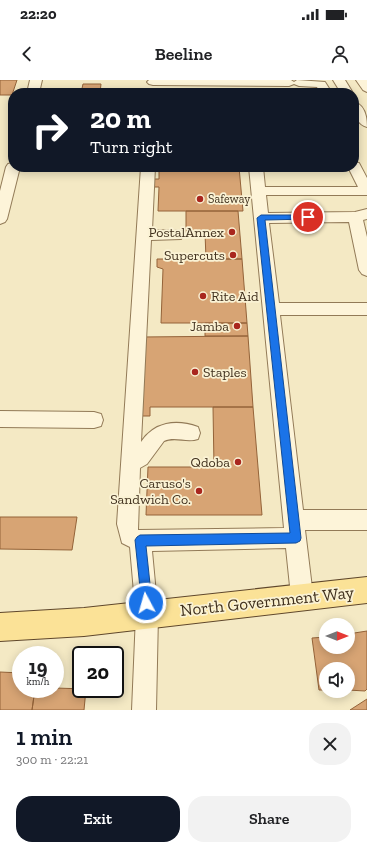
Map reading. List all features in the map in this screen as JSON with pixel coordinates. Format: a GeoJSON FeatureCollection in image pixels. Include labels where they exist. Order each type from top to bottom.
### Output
{"type":"FeatureCollection","features":[{"type":"Feature","properties":{"kind":"main road","name":"North Government Way"},"geometry":{"type":"LineString","coordinates":[[0,627],[21,628],[367,590]]}},
{"type":"Feature","properties":{"kind":"street"},"geometry":{"type":"LineString","coordinates":[[362,80],[367,88]]}},
{"type":"Feature","properties":{"kind":"street"},"geometry":{"type":"LineString","coordinates":[[152,85],[246,85],[273,88],[294,83],[321,84],[323,88]]}},
{"type":"Feature","properties":{"kind":"street"},"geometry":{"type":"LineString","coordinates":[[0,219],[13,172]]}},
{"type":"Feature","properties":{"kind":"street"},"geometry":{"type":"LineString","coordinates":[[148,172],[130,462],[127,524],[129,536],[140,540],[295,529],[367,520]]}},
{"type":"Feature","properties":{"kind":"street"},"geometry":{"type":"LineString","coordinates":[[256,172],[302,596]]}},
{"type":"Feature","properties":{"kind":"street"},"geometry":{"type":"LineString","coordinates":[[258,191],[367,191],[357,172]]}},
{"type":"Feature","properties":{"kind":"street"},"geometry":{"type":"LineString","coordinates":[[261,218],[361,221],[367,270]]}},
{"type":"Feature","properties":{"kind":"street"},"geometry":{"type":"LineString","coordinates":[[144,234],[176,235]]}},
{"type":"Feature","properties":{"kind":"street"},"geometry":{"type":"LineString","coordinates":[[271,309],[367,309]]}},
{"type":"Feature","properties":{"kind":"street"},"geometry":{"type":"LineString","coordinates":[[0,420],[94,420]]}},
{"type":"Feature","properties":{"kind":"street"},"geometry":{"type":"LineString","coordinates":[[130,462],[140,458],[157,435],[164,432],[191,432]]}},
{"type":"Feature","properties":{"kind":"street"},"geometry":{"type":"LineString","coordinates":[[140,540],[147,615],[144,710]]}},
{"type":"Feature","properties":{"kind":"building"},"geometry":{"type":"Polygon","coordinates":[[[0,80],[17,80],[14,88],[8,88],[8,95],[0,95],[0,80]]]}},
{"type":"Feature","properties":{"kind":"building"},"geometry":{"type":"Polygon","coordinates":[[[83,84],[101,84],[101,88],[82,88],[83,84]]]}},
{"type":"Feature","properties":{"kind":"building","name":"Safeway"},"geometry":{"type":"Polygon","coordinates":[[[159,172],[239,172],[243,211],[158,211],[159,187],[147,187],[148,179],[159,179],[159,172]]]}},
{"type":"Feature","properties":{"kind":"building"},"geometry":{"type":"Polygon","coordinates":[[[186,211],[238,211],[242,259],[206,259],[205,233],[186,233],[186,211]]]}},
{"type":"Feature","properties":{"kind":"building","name":"Rite Aid"},"geometry":{"type":"Polygon","coordinates":[[[157,259],[242,259],[247,323],[161,323],[163,269],[157,267],[157,259]]]}},
{"type":"Feature","properties":{"kind":"building"},"geometry":{"type":"Polygon","coordinates":[[[205,323],[247,323],[248,336],[205,336],[205,323]]]}},
{"type":"Feature","properties":{"kind":"building","name":"Staples"},"geometry":{"type":"Polygon","coordinates":[[[248,336],[253,407],[150,407],[150,416],[138,416],[141,337],[248,336]]]}},
{"type":"Feature","properties":{"kind":"building"},"geometry":{"type":"Polygon","coordinates":[[[213,407],[253,407],[262,515],[146,515],[148,467],[214,467],[213,407]]]}},
{"type":"Feature","properties":{"kind":"building"},"geometry":{"type":"Polygon","coordinates":[[[0,517],[77,517],[72,550],[0,549],[0,517]]]}},
{"type":"Feature","properties":{"kind":"building"},"geometry":{"type":"Polygon","coordinates":[[[367,631],[367,689],[365,691],[355,690],[355,662],[319,662],[319,690],[312,638],[319,638],[319,654],[355,654],[355,633],[367,631]]]}},
{"type":"Feature","properties":{"kind":"building"},"geometry":{"type":"Polygon","coordinates":[[[0,672],[12,673],[12,698],[34,698],[32,710],[0,710],[0,672]]]}},
{"type":"Feature","properties":{"kind":"building"},"geometry":{"type":"Polygon","coordinates":[[[64,688],[72,689],[72,698],[85,698],[84,710],[32,710],[34,698],[64,698],[64,688]]]}},
{"type":"Feature","properties":{"kind":"building"},"geometry":{"type":"Polygon","coordinates":[[[367,699],[367,710],[350,710],[367,699]]]}},
{"type":"Feature","properties":{"kind":"place","name":"Safeway"},"geometry":{"type":"Point","coordinates":[200,199]}},
{"type":"Feature","properties":{"kind":"place","name":"PostalAnnex"},"geometry":{"type":"Point","coordinates":[232,232]}},
{"type":"Feature","properties":{"kind":"place","name":"Supercuts"},"geometry":{"type":"Point","coordinates":[233,255]}},
{"type":"Feature","properties":{"kind":"place","name":"Rite Aid"},"geometry":{"type":"Point","coordinates":[203,296]}},
{"type":"Feature","properties":{"kind":"place","name":"Jamba"},"geometry":{"type":"Point","coordinates":[237,326]}},
{"type":"Feature","properties":{"kind":"place","name":"Staples"},"geometry":{"type":"Point","coordinates":[195,372]}},
{"type":"Feature","properties":{"kind":"place","name":"Qdoba"},"geometry":{"type":"Point","coordinates":[238,462]}},
{"type":"Feature","properties":{"kind":"place","name":"Caruso's Sandwich Co."},"geometry":{"type":"Point","coordinates":[199,491]}},
{"type":"Feature","properties":{"kind":"route"},"geometry":{"type":"LineString","coordinates":[[146,603],[140,540],[296,538],[261,218],[308,217]]}}]}
